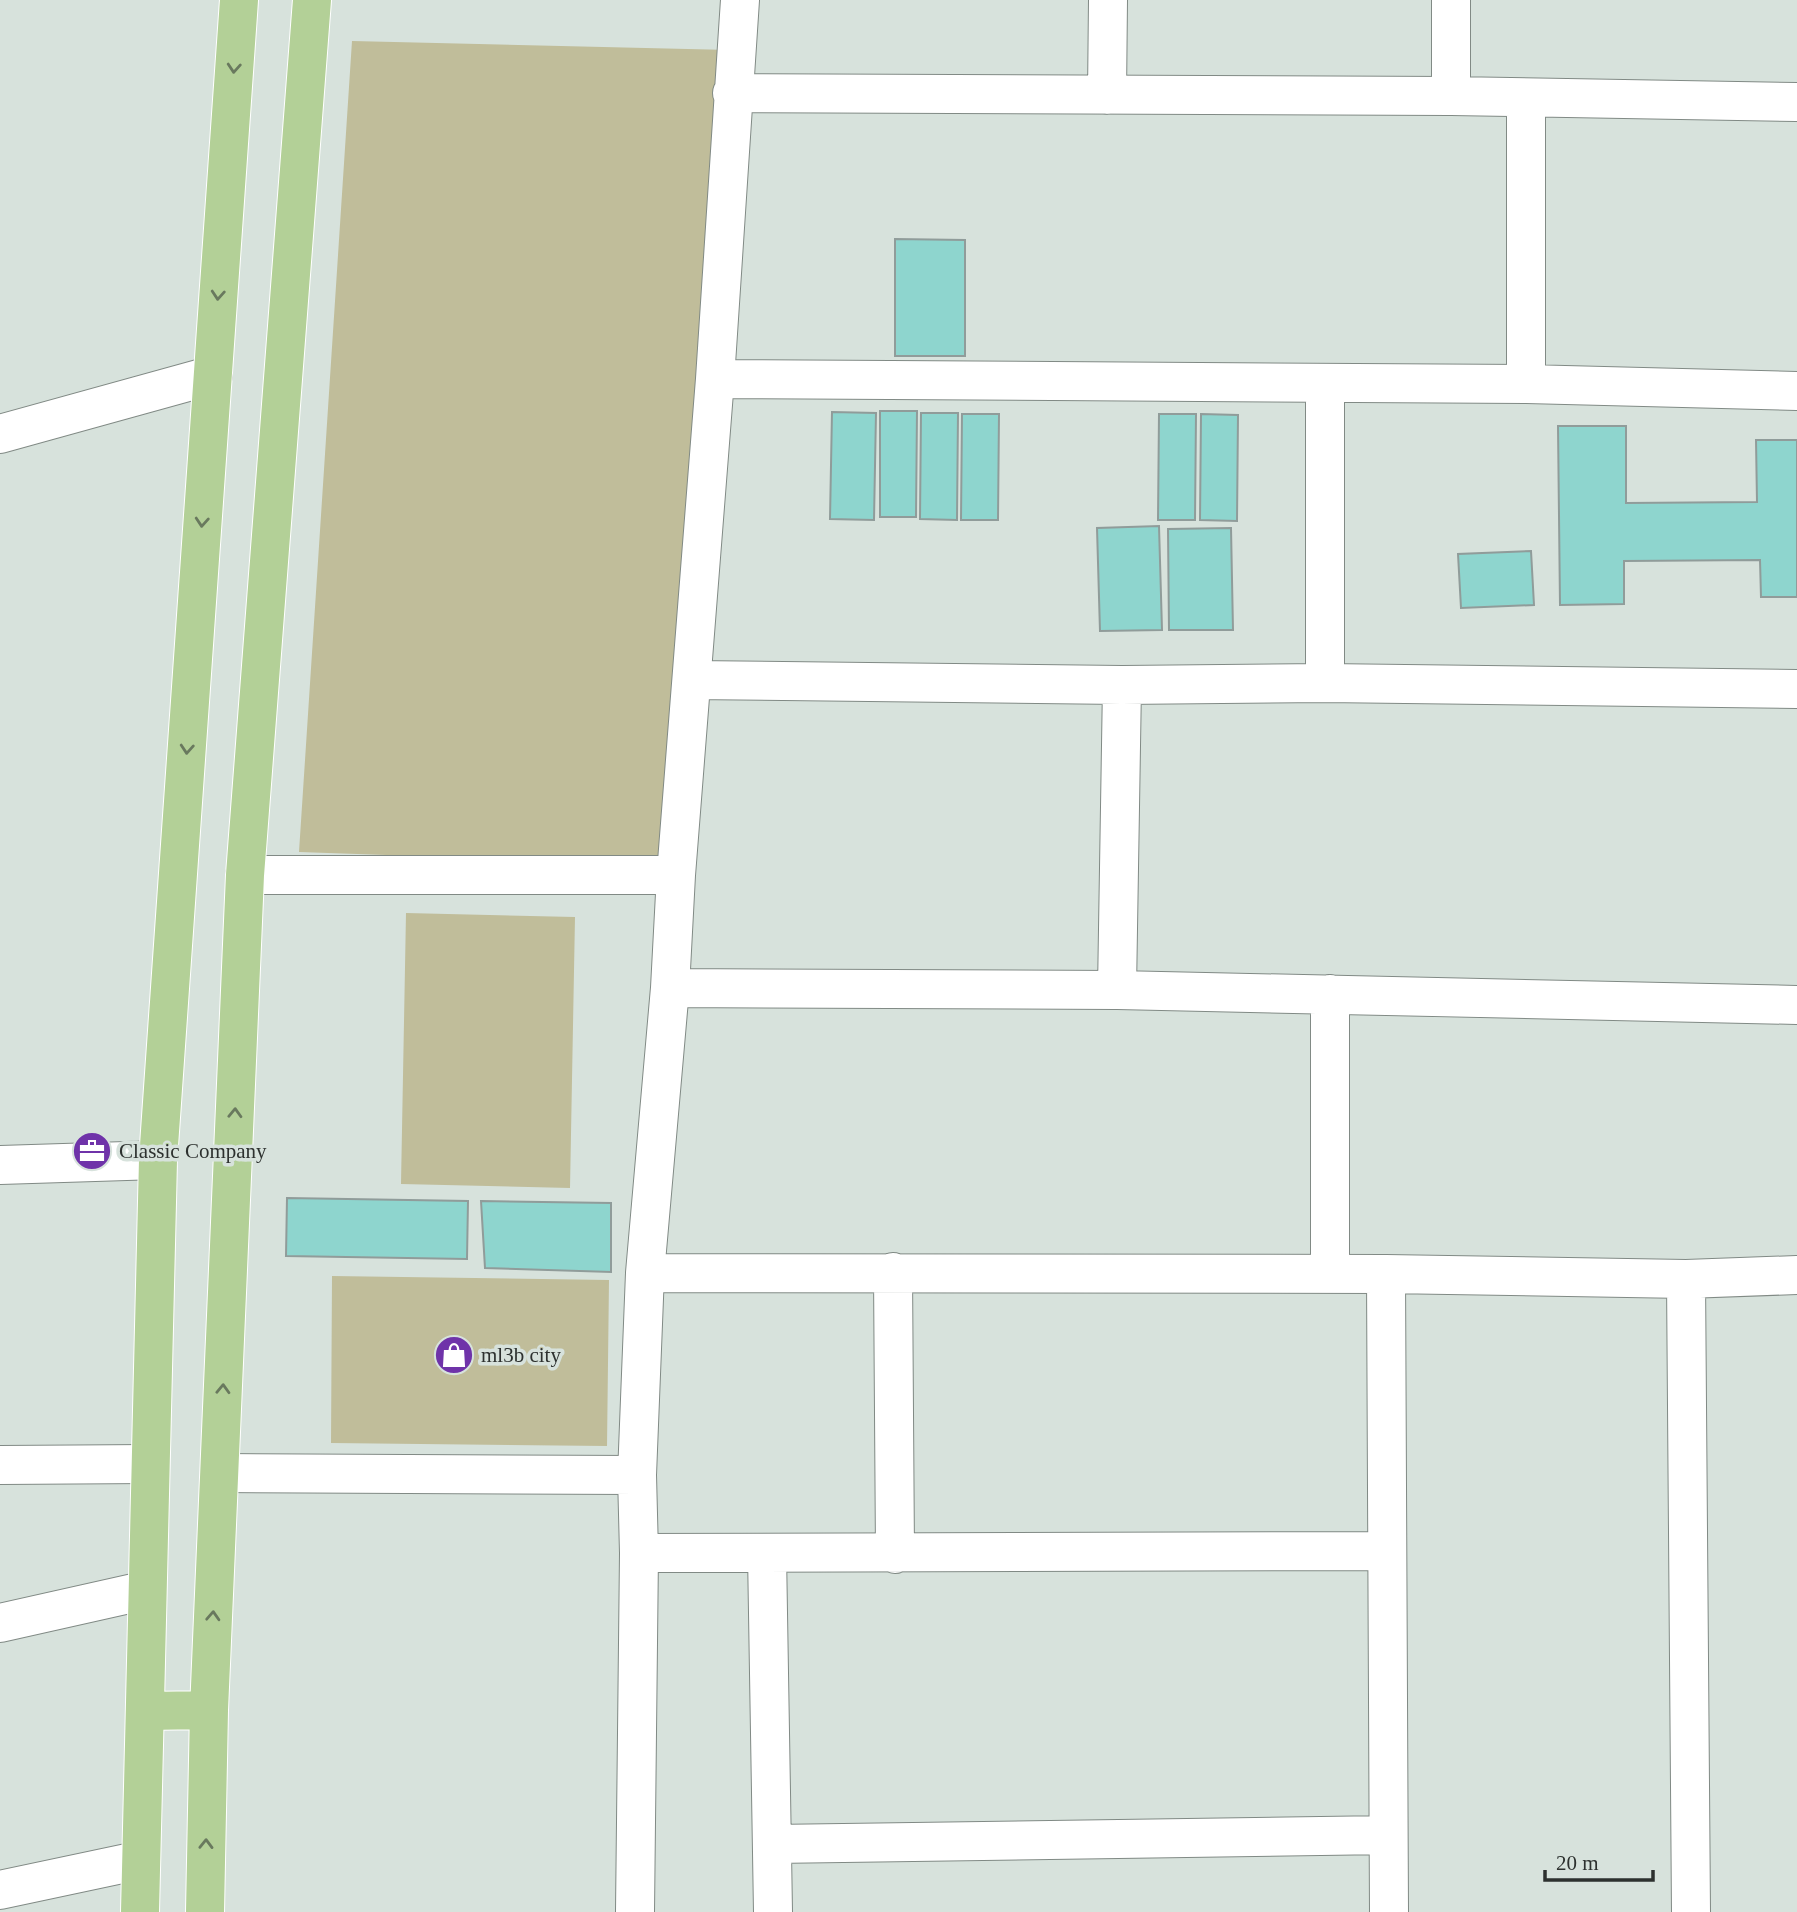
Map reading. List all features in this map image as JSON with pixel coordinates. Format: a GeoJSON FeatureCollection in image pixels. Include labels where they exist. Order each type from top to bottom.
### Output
{"type":"FeatureCollection","features":[{"type":"Feature","properties":{"kind":"main road"},"geometry":{"type":"LineString","coordinates":[[141,1912],[149,1464],[158,1160],[239,0]]}},
{"type":"Feature","properties":{"kind":"main road"},"geometry":{"type":"LineString","coordinates":[[205,1912],[209,1710],[245,875],[312,0]]}},
{"type":"Feature","properties":{"kind":"main road"},"geometry":{"type":"LineString","coordinates":[[146,1711],[209,1710]]}},
{"type":"Feature","properties":{"kind":"street"},"geometry":{"type":"LineString","coordinates":[[635,1912],[639,1553],[637,1475],[645,1273],[670,988],[740,0]]}},
{"type":"Feature","properties":{"kind":"street"},"geometry":{"type":"LineString","coordinates":[[1107,95],[1108,0]]}},
{"type":"Feature","properties":{"kind":"street"},"geometry":{"type":"LineString","coordinates":[[1451,0],[1451,96]]}},
{"type":"Feature","properties":{"kind":"street"},"geometry":{"type":"LineString","coordinates":[[733,93],[1451,96],[1797,102]]}},
{"type":"Feature","properties":{"kind":"street"},"geometry":{"type":"LineString","coordinates":[[1526,384],[1527,98]]}},
{"type":"Feature","properties":{"kind":"street"},"geometry":{"type":"LineString","coordinates":[[0,434],[213,375]]}},
{"type":"Feature","properties":{"kind":"street"},"geometry":{"type":"LineString","coordinates":[[715,379],[1526,384],[1797,391]]}},
{"type":"Feature","properties":{"kind":"street"},"geometry":{"type":"LineString","coordinates":[[1325,384],[1325,683]]}},
{"type":"Feature","properties":{"kind":"street"},"geometry":{"type":"LineString","coordinates":[[692,680],[1122,685],[1325,683],[1797,689]]}},
{"type":"Feature","properties":{"kind":"street"},"geometry":{"type":"LineString","coordinates":[[1117,990],[1122,685]]}},
{"type":"Feature","properties":{"kind":"street"},"geometry":{"type":"LineString","coordinates":[[245,875],[676,875]]}},
{"type":"Feature","properties":{"kind":"street"},"geometry":{"type":"LineString","coordinates":[[670,988],[1117,990],[1797,1005]]}},
{"type":"Feature","properties":{"kind":"street"},"geometry":{"type":"LineString","coordinates":[[1330,994],[1330,1274]]}},
{"type":"Feature","properties":{"kind":"street"},"geometry":{"type":"LineString","coordinates":[[0,1165],[158,1160]]}},
{"type":"Feature","properties":{"kind":"street"},"geometry":{"type":"LineString","coordinates":[[893,1272],[895,1554]]}},
{"type":"Feature","properties":{"kind":"street"},"geometry":{"type":"LineString","coordinates":[[645,1273],[1386,1274],[1686,1279],[1797,1275]]}},
{"type":"Feature","properties":{"kind":"street"},"geometry":{"type":"LineString","coordinates":[[1386,1274],[1385,1551],[1389,1912]]}},
{"type":"Feature","properties":{"kind":"street"},"geometry":{"type":"LineString","coordinates":[[1686,1279],[1691,1912]]}},
{"type":"Feature","properties":{"kind":"street"},"geometry":{"type":"LineString","coordinates":[[0,1465],[149,1464]]}},
{"type":"Feature","properties":{"kind":"street"},"geometry":{"type":"LineString","coordinates":[[220,1473],[637,1475]]}},
{"type":"Feature","properties":{"kind":"street"},"geometry":{"type":"LineString","coordinates":[[639,1553],[1385,1551]]}},
{"type":"Feature","properties":{"kind":"street"},"geometry":{"type":"LineString","coordinates":[[767,1553],[773,1912]]}},
{"type":"Feature","properties":{"kind":"street"},"geometry":{"type":"LineString","coordinates":[[0,1623],[147,1590]]}},
{"type":"Feature","properties":{"kind":"street"},"geometry":{"type":"LineString","coordinates":[[773,1844],[1388,1835]]}},
{"type":"Feature","properties":{"kind":"street"},"geometry":{"type":"LineString","coordinates":[[0,1890],[141,1860]]}},
{"type":"Feature","properties":{"kind":"shaded area"},"geometry":{"type":"Polygon","coordinates":[[[352,41],[730,50],[681,865],[299,852],[352,41]]]}},
{"type":"Feature","properties":{"kind":"shaded area"},"geometry":{"type":"Polygon","coordinates":[[[406,913],[575,917],[570,1188],[401,1184],[406,913]]]}},
{"type":"Feature","properties":{"kind":"shaded area"},"geometry":{"type":"Polygon","coordinates":[[[332,1276],[609,1280],[607,1446],[331,1443],[332,1276]]]}},
{"type":"Feature","properties":{"kind":"building"},"geometry":{"type":"Polygon","coordinates":[[[895,239],[965,240],[965,356],[895,356],[895,239]]]}},
{"type":"Feature","properties":{"kind":"building"},"geometry":{"type":"Polygon","coordinates":[[[880,411],[917,411],[916,517],[880,517],[880,411]]]}},
{"type":"Feature","properties":{"kind":"building"},"geometry":{"type":"Polygon","coordinates":[[[832,412],[876,413],[874,520],[830,519],[832,412]]]}},
{"type":"Feature","properties":{"kind":"building"},"geometry":{"type":"Polygon","coordinates":[[[921,413],[958,413],[957,520],[920,519],[921,413]]]}},
{"type":"Feature","properties":{"kind":"building"},"geometry":{"type":"Polygon","coordinates":[[[962,414],[999,414],[998,520],[961,520],[962,414]]]}},
{"type":"Feature","properties":{"kind":"building"},"geometry":{"type":"Polygon","coordinates":[[[1159,414],[1196,414],[1195,520],[1158,520],[1159,414]]]}},
{"type":"Feature","properties":{"kind":"building"},"geometry":{"type":"Polygon","coordinates":[[[1201,414],[1238,415],[1237,521],[1200,520],[1201,414]]]}},
{"type":"Feature","properties":{"kind":"building"},"geometry":{"type":"Polygon","coordinates":[[[1558,426],[1626,426],[1626,503],[1757,502],[1756,440],[1797,440],[1797,597],[1761,597],[1760,560],[1624,561],[1624,604],[1560,605],[1558,426]]]}},
{"type":"Feature","properties":{"kind":"building"},"geometry":{"type":"Polygon","coordinates":[[[1159,526],[1162,630],[1100,631],[1097,528],[1159,526]]]}},
{"type":"Feature","properties":{"kind":"building"},"geometry":{"type":"Polygon","coordinates":[[[1231,528],[1233,630],[1169,630],[1168,529],[1231,528]]]}},
{"type":"Feature","properties":{"kind":"building"},"geometry":{"type":"Polygon","coordinates":[[[1531,551],[1534,605],[1461,608],[1458,554],[1531,551]]]}},
{"type":"Feature","properties":{"kind":"building"},"geometry":{"type":"Polygon","coordinates":[[[287,1198],[468,1201],[467,1259],[286,1256],[287,1198]]]}},
{"type":"Feature","properties":{"kind":"building"},"geometry":{"type":"Polygon","coordinates":[[[481,1201],[611,1203],[611,1272],[485,1268],[481,1201]]]}},
{"type":"Feature","properties":{"kind":"place","name":"Classic Company"},"geometry":{"type":"Point","coordinates":[92,1151]}},
{"type":"Feature","properties":{"kind":"place","name":"ml3b city"},"geometry":{"type":"Point","coordinates":[454,1355]}}]}
